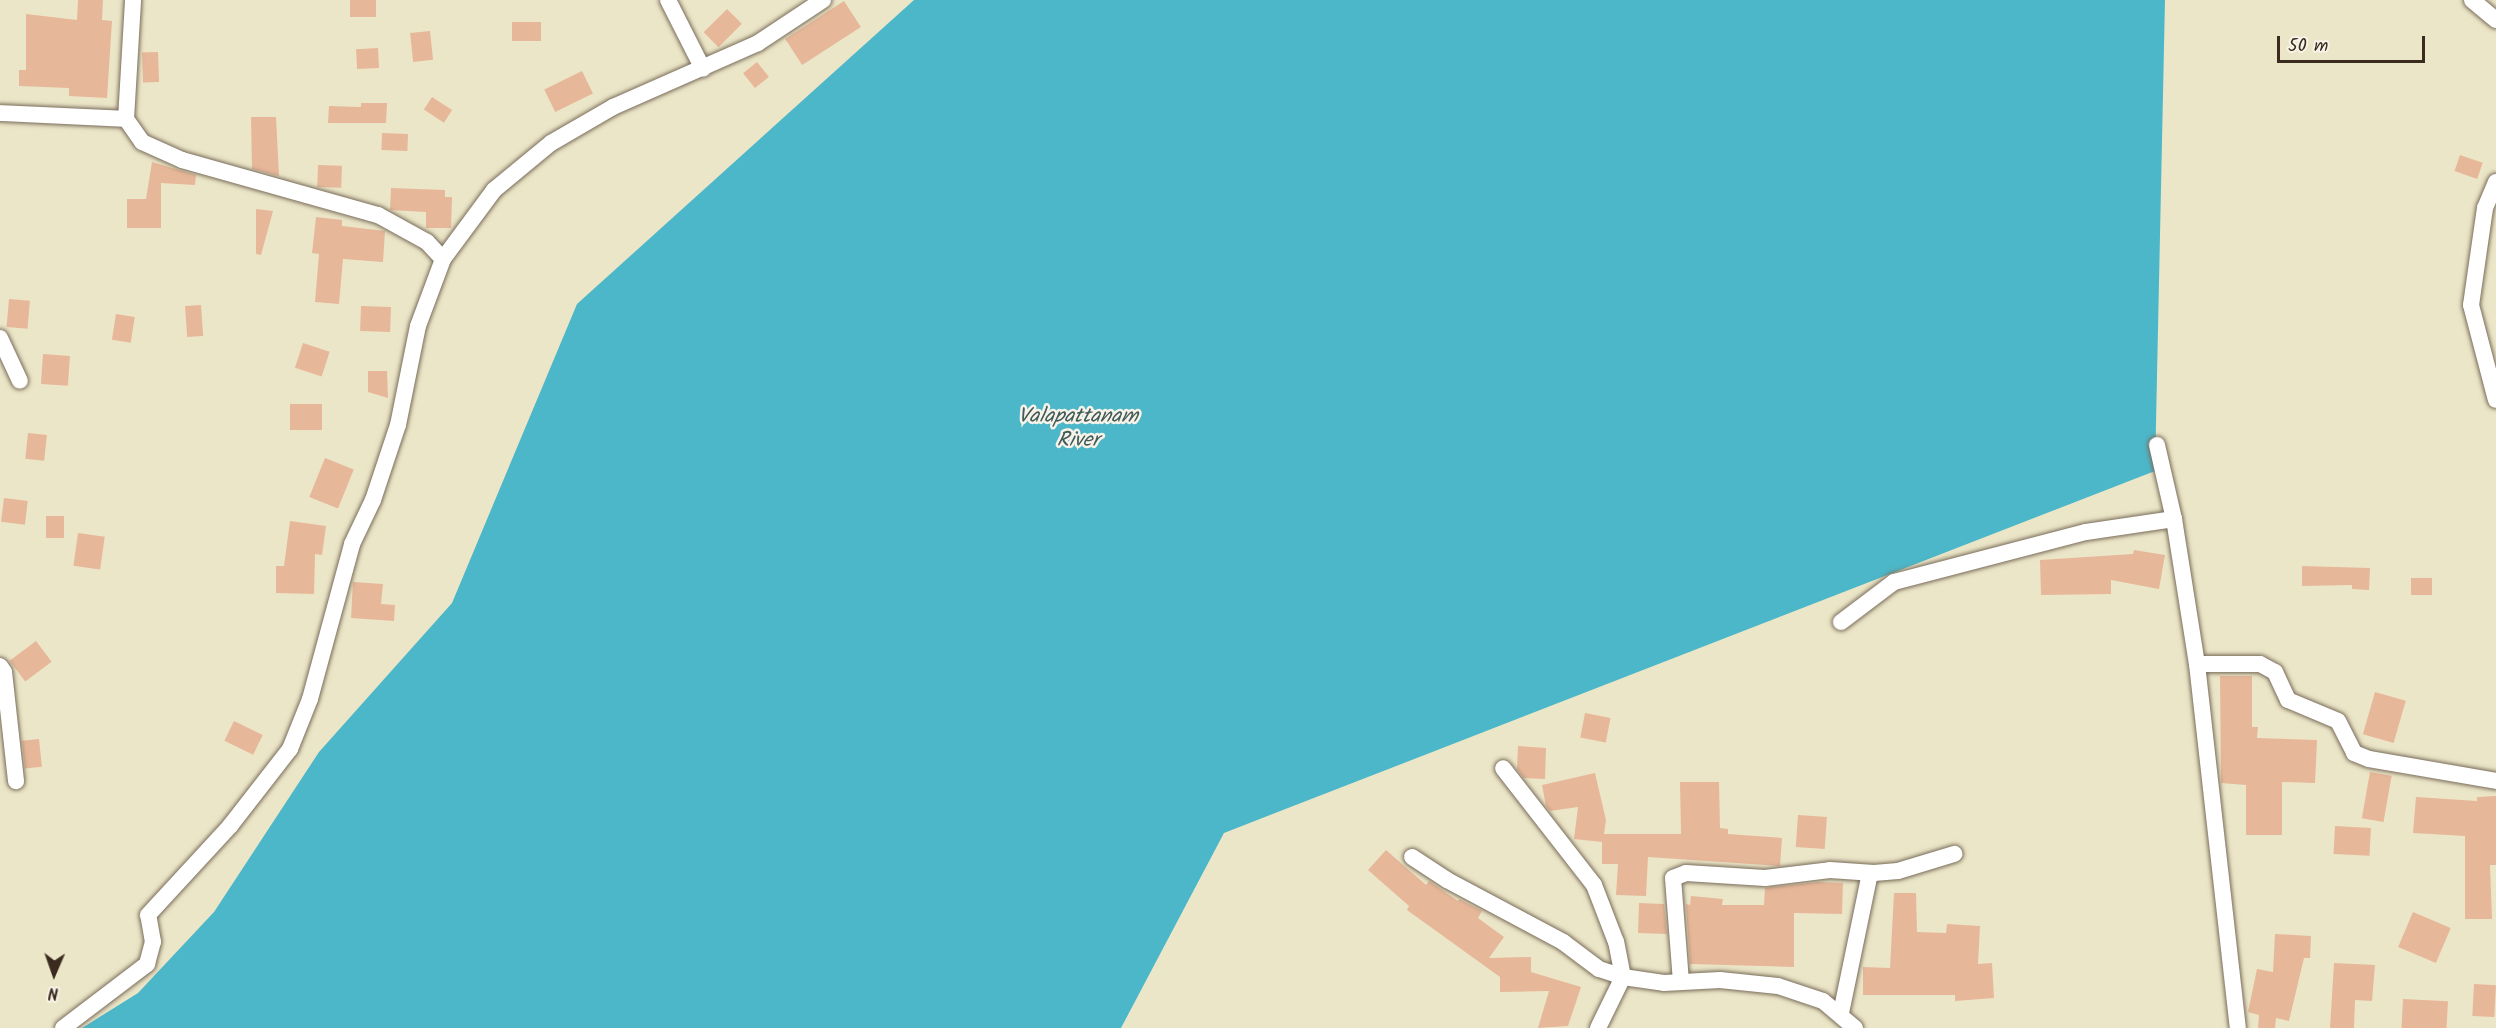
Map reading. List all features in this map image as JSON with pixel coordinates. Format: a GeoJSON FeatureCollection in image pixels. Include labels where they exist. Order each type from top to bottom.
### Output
{"type":"FeatureCollection","features":[{"type":"Feature","properties":{"kind":"street"},"geometry":{"type":"LineString","coordinates":[[133,0],[126,119],[142,142],[182,160],[378,215],[427,242],[443,259]]}},
{"type":"Feature","properties":{"kind":"street"},"geometry":{"type":"LineString","coordinates":[[668,0],[703,69]]}},
{"type":"Feature","properties":{"kind":"street"},"geometry":{"type":"LineString","coordinates":[[2472,0],[2496,20]]}},
{"type":"Feature","properties":{"kind":"street"},"geometry":{"type":"LineString","coordinates":[[63,1028],[147,964],[153,942],[148,915],[230,826],[290,749],[310,699],[352,544],[373,500],[398,425],[418,326],[443,259],[494,190],[551,143],[613,107],[758,43],[817,2]]}},
{"type":"Feature","properties":{"kind":"street"},"geometry":{"type":"LineString","coordinates":[[0,113],[126,119]]}},
{"type":"Feature","properties":{"kind":"street"},"geometry":{"type":"LineString","coordinates":[[2496,182],[2485,208],[2471,305],[2496,400]]}},
{"type":"Feature","properties":{"kind":"street"},"geometry":{"type":"LineString","coordinates":[[0,338],[20,381]]}},
{"type":"Feature","properties":{"kind":"street"},"geometry":{"type":"LineString","coordinates":[[2157,445],[2174,519],[2197,664],[2238,1028]]}},
{"type":"Feature","properties":{"kind":"street"},"geometry":{"type":"LineString","coordinates":[[1841,621],[1894,582],[2086,532],[2174,519]]}},
{"type":"Feature","properties":{"kind":"street"},"geometry":{"type":"LineString","coordinates":[[2197,664],[2260,664],[2275,672],[2288,700],[2338,721],[2354,753],[2369,759],[2496,781]]}},
{"type":"Feature","properties":{"kind":"street"},"geometry":{"type":"LineString","coordinates":[[0,666],[5,681],[16,781]]}},
{"type":"Feature","properties":{"kind":"street"},"geometry":{"type":"LineString","coordinates":[[1503,768],[1594,885],[1616,942],[1623,977],[1598,1028]]}},
{"type":"Feature","properties":{"kind":"street"},"geometry":{"type":"LineString","coordinates":[[1682,982],[1672,878],[1686,873],[1765,878],[1830,870],[1870,873],[1898,871],[1954,854]]}},
{"type":"Feature","properties":{"kind":"street"},"geometry":{"type":"LineString","coordinates":[[1412,856],[1470,893],[1563,942],[1599,969],[1623,977],[1682,982],[1720,980],[1778,986],[1823,1001],[1841,1013],[1855,1028]]}},
{"type":"Feature","properties":{"kind":"street"},"geometry":{"type":"LineString","coordinates":[[1841,1013],[1870,873]]}},
{"type":"Feature","properties":{"kind":"water","name":"Valapattanam River"},"geometry":{"type":"Polygon","coordinates":[[[914,0],[2165,0],[2155,471],[1224,833],[1121,1028],[82,1028],[138,993],[214,912],[319,752],[452,603],[577,304],[914,0]]]}},
{"type":"Feature","properties":{"kind":"building"},"geometry":{"type":"Polygon","coordinates":[[[78,0],[103,0],[102,20],[112,21],[107,98],[69,96],[69,88],[19,86],[19,70],[26,70],[26,14],[77,20],[78,0]]]}},
{"type":"Feature","properties":{"kind":"building"},"geometry":{"type":"Polygon","coordinates":[[[350,0],[376,0],[376,17],[350,17],[350,0]]]}},
{"type":"Feature","properties":{"kind":"building"},"geometry":{"type":"Polygon","coordinates":[[[844,1],[861,27],[802,65],[785,39],[844,1]]]}},
{"type":"Feature","properties":{"kind":"building"},"geometry":{"type":"Polygon","coordinates":[[[727,9],[742,24],[719,47],[704,32],[727,9]]]}},
{"type":"Feature","properties":{"kind":"building"},"geometry":{"type":"Polygon","coordinates":[[[512,22],[541,22],[541,41],[512,41],[512,22]]]}},
{"type":"Feature","properties":{"kind":"building"},"geometry":{"type":"Polygon","coordinates":[[[430,31],[433,60],[413,62],[410,33],[430,31]]]}},
{"type":"Feature","properties":{"kind":"building"},"geometry":{"type":"Polygon","coordinates":[[[378,48],[379,68],[357,69],[356,49],[378,48]]]}},
{"type":"Feature","properties":{"kind":"building"},"geometry":{"type":"Polygon","coordinates":[[[158,52],[159,82],[143,83],[142,53],[158,52]]]}},
{"type":"Feature","properties":{"kind":"building"},"geometry":{"type":"Polygon","coordinates":[[[757,62],[769,77],[755,88],[743,73],[757,62]]]}},
{"type":"Feature","properties":{"kind":"building"},"geometry":{"type":"Polygon","coordinates":[[[582,71],[593,93],[555,112],[544,89],[582,71]]]}},
{"type":"Feature","properties":{"kind":"building"},"geometry":{"type":"Polygon","coordinates":[[[432,97],[452,110],[444,123],[424,110],[432,97]]]}},
{"type":"Feature","properties":{"kind":"building"},"geometry":{"type":"Polygon","coordinates":[[[361,103],[387,103],[386,123],[328,123],[329,106],[361,107],[361,103]]]}},
{"type":"Feature","properties":{"kind":"building"},"geometry":{"type":"Polygon","coordinates":[[[251,117],[276,117],[279,176],[252,169],[251,117]]]}},
{"type":"Feature","properties":{"kind":"building"},"geometry":{"type":"Polygon","coordinates":[[[382,133],[408,134],[407,151],[381,150],[382,133]]]}},
{"type":"Feature","properties":{"kind":"building"},"geometry":{"type":"Polygon","coordinates":[[[2460,155],[2483,163],[2477,179],[2454,171],[2460,155]]]}},
{"type":"Feature","properties":{"kind":"building"},"geometry":{"type":"Polygon","coordinates":[[[152,162],[196,175],[195,185],[161,183],[161,228],[127,228],[127,199],[146,199],[152,162]]]}},
{"type":"Feature","properties":{"kind":"building"},"geometry":{"type":"Polygon","coordinates":[[[318,165],[342,166],[341,188],[317,187],[318,165]]]}},
{"type":"Feature","properties":{"kind":"building"},"geometry":{"type":"Polygon","coordinates":[[[391,188],[445,190],[445,197],[452,197],[451,228],[426,228],[426,212],[390,210],[391,188]]]}},
{"type":"Feature","properties":{"kind":"building"},"geometry":{"type":"Polygon","coordinates":[[[256,209],[273,211],[261,255],[256,254],[256,209]]]}},
{"type":"Feature","properties":{"kind":"building"},"geometry":{"type":"Polygon","coordinates":[[[316,217],[342,220],[342,226],[385,231],[383,262],[343,259],[339,304],[315,302],[319,254],[312,253],[316,217]]]}},
{"type":"Feature","properties":{"kind":"building"},"geometry":{"type":"Polygon","coordinates":[[[9,299],[30,301],[27,329],[7,327],[9,299]]]}},
{"type":"Feature","properties":{"kind":"building"},"geometry":{"type":"Polygon","coordinates":[[[201,305],[203,336],[187,337],[185,306],[201,305]]]}},
{"type":"Feature","properties":{"kind":"building"},"geometry":{"type":"Polygon","coordinates":[[[361,306],[391,307],[390,332],[360,331],[361,306]]]}},
{"type":"Feature","properties":{"kind":"building"},"geometry":{"type":"Polygon","coordinates":[[[116,314],[135,317],[131,343],[112,340],[116,314]]]}},
{"type":"Feature","properties":{"kind":"building"},"geometry":{"type":"Polygon","coordinates":[[[303,343],[330,352],[322,376],[295,368],[303,343]]]}},
{"type":"Feature","properties":{"kind":"building"},"geometry":{"type":"Polygon","coordinates":[[[43,354],[70,356],[68,386],[41,384],[43,354]]]}},
{"type":"Feature","properties":{"kind":"building"},"geometry":{"type":"Polygon","coordinates":[[[368,371],[387,371],[388,398],[368,392],[368,371]]]}},
{"type":"Feature","properties":{"kind":"building"},"geometry":{"type":"Polygon","coordinates":[[[290,404],[322,404],[322,430],[290,430],[290,404]]]}},
{"type":"Feature","properties":{"kind":"building"},"geometry":{"type":"Polygon","coordinates":[[[28,433],[47,435],[44,461],[25,459],[28,433]]]}},
{"type":"Feature","properties":{"kind":"building"},"geometry":{"type":"Polygon","coordinates":[[[325,458],[354,470],[338,509],[309,497],[325,458]]]}},
{"type":"Feature","properties":{"kind":"building"},"geometry":{"type":"Polygon","coordinates":[[[4,498],[28,501],[25,525],[1,522],[4,498]]]}},
{"type":"Feature","properties":{"kind":"building"},"geometry":{"type":"Polygon","coordinates":[[[46,516],[64,516],[64,538],[46,538],[46,516]]]}},
{"type":"Feature","properties":{"kind":"building"},"geometry":{"type":"Polygon","coordinates":[[[290,521],[326,526],[322,555],[315,554],[314,594],[276,593],[276,566],[284,566],[290,521]]]}},
{"type":"Feature","properties":{"kind":"building"},"geometry":{"type":"Polygon","coordinates":[[[78,533],[105,537],[100,569],[73,566],[78,533]]]}},
{"type":"Feature","properties":{"kind":"building"},"geometry":{"type":"Polygon","coordinates":[[[2134,550],[2165,555],[2159,589],[2111,580],[2111,594],[2041,595],[2040,560],[2133,554],[2134,550]]]}},
{"type":"Feature","properties":{"kind":"building"},"geometry":{"type":"Polygon","coordinates":[[[2302,566],[2370,568],[2369,590],[2352,589],[2352,585],[2302,586],[2302,566]]]}},
{"type":"Feature","properties":{"kind":"building"},"geometry":{"type":"Polygon","coordinates":[[[2411,578],[2432,578],[2432,595],[2411,595],[2411,578]]]}},
{"type":"Feature","properties":{"kind":"building"},"geometry":{"type":"Polygon","coordinates":[[[353,582],[383,584],[381,604],[395,605],[394,621],[351,618],[353,582]]]}},
{"type":"Feature","properties":{"kind":"building"},"geometry":{"type":"Polygon","coordinates":[[[36,641],[52,662],[25,682],[10,661],[36,641]]]}},
{"type":"Feature","properties":{"kind":"building"},"geometry":{"type":"Polygon","coordinates":[[[2220,676],[2252,676],[2252,727],[2258,727],[2257,738],[2317,740],[2315,783],[2282,782],[2282,835],[2246,835],[2246,785],[2221,783],[2220,676]]]}},
{"type":"Feature","properties":{"kind":"building"},"geometry":{"type":"Polygon","coordinates":[[[2375,692],[2406,701],[2394,743],[2363,734],[2375,692]]]}},
{"type":"Feature","properties":{"kind":"building"},"geometry":{"type":"Polygon","coordinates":[[[1585,713],[1611,718],[1606,743],[1580,738],[1585,713]]]}},
{"type":"Feature","properties":{"kind":"building"},"geometry":{"type":"Polygon","coordinates":[[[234,721],[263,735],[253,755],[224,741],[234,721]]]}},
{"type":"Feature","properties":{"kind":"building"},"geometry":{"type":"Polygon","coordinates":[[[39,739],[42,767],[25,769],[22,741],[39,739]]]}},
{"type":"Feature","properties":{"kind":"building"},"geometry":{"type":"Polygon","coordinates":[[[1518,746],[1546,748],[1545,779],[1524,778],[1517,769],[1518,746]]]}},
{"type":"Feature","properties":{"kind":"building"},"geometry":{"type":"Polygon","coordinates":[[[2370,772],[2392,776],[2384,822],[2362,818],[2370,772]]]}},
{"type":"Feature","properties":{"kind":"building"},"geometry":{"type":"Polygon","coordinates":[[[1595,773],[1606,820],[1604,834],[1681,834],[1680,782],[1719,782],[1720,828],[1728,829],[1728,834],[1782,838],[1780,866],[1648,857],[1646,896],[1616,895],[1618,864],[1602,864],[1602,842],[1574,839],[1578,807],[1550,811],[1546,806],[1542,785],[1595,773]]]}},
{"type":"Feature","properties":{"kind":"building"},"geometry":{"type":"Polygon","coordinates":[[[2496,796],[2496,865],[2490,865],[2492,919],[2465,919],[2465,836],[2413,833],[2416,797],[2477,801],[2477,797],[2496,796]]]}},
{"type":"Feature","properties":{"kind":"building"},"geometry":{"type":"Polygon","coordinates":[[[1798,815],[1827,817],[1825,849],[1796,847],[1798,815]]]}},
{"type":"Feature","properties":{"kind":"building"},"geometry":{"type":"Polygon","coordinates":[[[2335,826],[2371,828],[2369,856],[2334,854],[2335,826]]]}},
{"type":"Feature","properties":{"kind":"building"},"geometry":{"type":"Polygon","coordinates":[[[1386,850],[1426,885],[1429,881],[1458,901],[1459,899],[1482,911],[1478,918],[1504,937],[1489,958],[1531,957],[1531,972],[1581,987],[1568,1026],[1538,1028],[1549,991],[1500,992],[1500,977],[1407,910],[1409,906],[1368,870],[1386,850]]]}},
{"type":"Feature","properties":{"kind":"building"},"geometry":{"type":"Polygon","coordinates":[[[1819,882],[1843,883],[1842,914],[1794,913],[1794,967],[1690,964],[1686,904],[1690,905],[1691,896],[1723,899],[1722,905],[1764,905],[1765,888],[1819,882]]]}},
{"type":"Feature","properties":{"kind":"building"},"geometry":{"type":"Polygon","coordinates":[[[1894,893],[1916,893],[1917,932],[1946,933],[1947,924],[1980,926],[1978,964],[1992,963],[1994,998],[1955,1001],[1955,995],[1863,995],[1863,967],[1890,968],[1894,893]]]}},
{"type":"Feature","properties":{"kind":"building"},"geometry":{"type":"Polygon","coordinates":[[[1639,903],[1664,904],[1667,934],[1638,933],[1639,903]]]}},
{"type":"Feature","properties":{"kind":"building"},"geometry":{"type":"Polygon","coordinates":[[[2413,912],[2451,928],[2436,963],[2398,947],[2413,912]]]}},
{"type":"Feature","properties":{"kind":"building"},"geometry":{"type":"Polygon","coordinates":[[[2275,934],[2311,936],[2310,958],[2304,958],[2289,1021],[2276,1018],[2275,1028],[2258,1028],[2259,1015],[2248,1012],[2257,969],[2273,972],[2275,934]]]}},
{"type":"Feature","properties":{"kind":"building"},"geometry":{"type":"Polygon","coordinates":[[[2334,963],[2375,965],[2372,1001],[2355,1000],[2354,1028],[2330,1028],[2334,963]]]}},
{"type":"Feature","properties":{"kind":"building"},"geometry":{"type":"Polygon","coordinates":[[[2474,984],[2496,985],[2494,1017],[2472,1016],[2474,984]]]}},
{"type":"Feature","properties":{"kind":"building"},"geometry":{"type":"Polygon","coordinates":[[[2403,999],[2448,1001],[2447,1028],[2401,1028],[2403,999]]]}}]}
